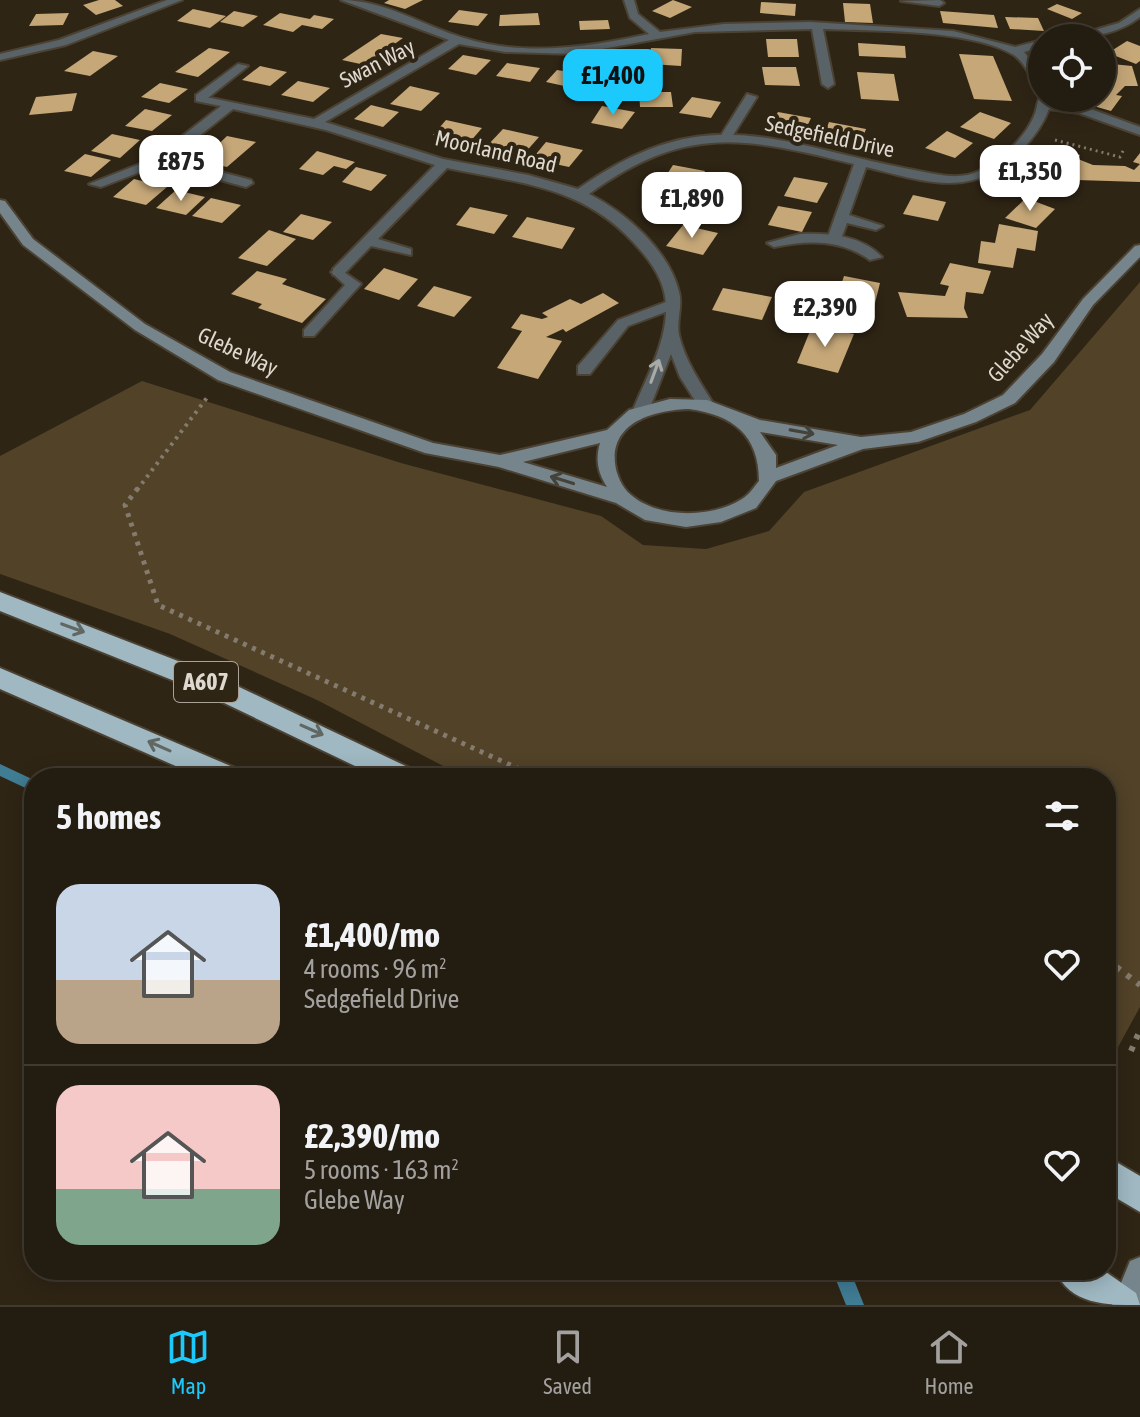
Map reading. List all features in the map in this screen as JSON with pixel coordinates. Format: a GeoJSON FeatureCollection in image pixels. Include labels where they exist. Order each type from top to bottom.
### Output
{"type":"FeatureCollection","features":[{"type":"Feature","properties":{"kind":"highway","name":"A607"},"geometry":{"type":"LineString","coordinates":[[0,601],[146,655],[332,739],[386,768]]}},
{"type":"Feature","properties":{"kind":"highway"},"geometry":{"type":"LineString","coordinates":[[0,678],[208,768]]}},
{"type":"Feature","properties":{"kind":"highway"},"geometry":{"type":"LineString","coordinates":[[1116,1179],[1140,1195]]}},
{"type":"Feature","properties":{"kind":"highway"},"geometry":{"type":"LineString","coordinates":[[1087,1280],[1125,1305]]}},
{"type":"Feature","properties":{"kind":"street"},"geometry":{"type":"LineString","coordinates":[[0,57],[41,48],[177,0]]}},
{"type":"Feature","properties":{"kind":"street"},"geometry":{"type":"LineString","coordinates":[[346,0],[421,23],[457,40],[560,51],[606,48],[657,35],[737,26],[817,27],[912,31],[981,40],[1015,51],[1028,62]]}},
{"type":"Feature","properties":{"kind":"street"},"geometry":{"type":"LineString","coordinates":[[629,0],[628,7],[635,19],[657,35]]}},
{"type":"Feature","properties":{"kind":"street"},"geometry":{"type":"LineString","coordinates":[[912,31],[906,1],[939,3]]}},
{"type":"Feature","properties":{"kind":"street"},"geometry":{"type":"LineString","coordinates":[[1116,27],[1140,12]]}},
{"type":"Feature","properties":{"kind":"street"},"geometry":{"type":"LineString","coordinates":[[1123,25],[1140,31]]}},
{"type":"Feature","properties":{"kind":"street"},"geometry":{"type":"LineString","coordinates":[[817,27],[828,84]]}},
{"type":"Feature","properties":{"kind":"street","name":"Swan Way"},"geometry":{"type":"LineString","coordinates":[[315,124],[341,104],[399,77],[457,40]]}},
{"type":"Feature","properties":{"kind":"street"},"geometry":{"type":"LineString","coordinates":[[1015,51],[1028,47]]}},
{"type":"Feature","properties":{"kind":"street"},"geometry":{"type":"LineString","coordinates":[[0,72],[41,48]]}},
{"type":"Feature","properties":{"kind":"street","name":"Moorland Road"},"geometry":{"type":"LineString","coordinates":[[242,66],[200,98],[315,124],[444,163],[580,194],[621,220],[642,242],[668,279],[674,304],[670,331],[641,410]]}},
{"type":"Feature","properties":{"kind":"street"},"geometry":{"type":"LineString","coordinates":[[726,137],[751,97]]}},
{"type":"Feature","properties":{"kind":"street"},"geometry":{"type":"LineString","coordinates":[[96,184],[160,160],[231,105]]}},
{"type":"Feature","properties":{"kind":"street","name":"Sedgefield Drive"},"geometry":{"type":"LineString","coordinates":[[580,194],[610,172],[647,153],[685,141],[726,137],[966,180],[989,172],[1032,132],[1040,112]]}},
{"type":"Feature","properties":{"kind":"street"},"geometry":{"type":"LineString","coordinates":[[1087,112],[1134,129]]}},
{"type":"Feature","properties":{"kind":"street"},"geometry":{"type":"LineString","coordinates":[[1114,141],[1134,129]]}},
{"type":"Feature","properties":{"kind":"street"},"geometry":{"type":"LineString","coordinates":[[160,160],[246,183]]}},
{"type":"Feature","properties":{"kind":"street"},"geometry":{"type":"LineString","coordinates":[[309,333],[354,284],[338,272],[444,163]]}},
{"type":"Feature","properties":{"kind":"street"},"geometry":{"type":"LineString","coordinates":[[834,239],[861,163]]}},
{"type":"Feature","properties":{"kind":"street","name":"Glebe Way"},"geometry":{"type":"LineString","coordinates":[[0,204],[28,242],[140,327],[224,376],[431,449],[500,461],[624,499]]}},
{"type":"Feature","properties":{"kind":"street"},"geometry":{"type":"LineString","coordinates":[[843,218],[876,226]]}},
{"type":"Feature","properties":{"kind":"street"},"geometry":{"type":"LineString","coordinates":[[774,243],[794,238],[834,239],[861,245],[875,257]]}},
{"type":"Feature","properties":{"kind":"street"},"geometry":{"type":"LineString","coordinates":[[368,241],[406,252]]}},
{"type":"Feature","properties":{"kind":"street","name":"Glebe Way"},"geometry":{"type":"LineString","coordinates":[[769,477],[861,443],[912,438],[970,418],[1009,399],[1048,358],[1088,302],[1140,249]]}},
{"type":"Feature","properties":{"kind":"street"},"geometry":{"type":"LineString","coordinates":[[584,370],[623,323],[674,304]]}},
{"type":"Feature","properties":{"kind":"street","name":"Moorland Road"},"geometry":{"type":"LineString","coordinates":[[670,331],[688,377],[707,406]]}},
{"type":"Feature","properties":{"kind":"street"},"geometry":{"type":"LineString","coordinates":[[684,403],[707,406],[744,422],[760,438],[769,457],[769,477],[755,500],[727,516],[691,522],[654,516],[624,499],[608,479],[603,456],[610,435],[623,421],[641,410],[684,403]]}},
{"type":"Feature","properties":{"kind":"street","name":"Glebe Way"},"geometry":{"type":"LineString","coordinates":[[744,422],[861,443]]}},
{"type":"Feature","properties":{"kind":"street","name":"Glebe Way"},"geometry":{"type":"LineString","coordinates":[[500,461],[610,435]]}},
{"type":"Feature","properties":{"kind":"street"},"geometry":{"type":"LineString","coordinates":[[1125,1305],[1140,1271]]}},
{"type":"Feature","properties":{"kind":"path"},"geometry":{"type":"LineString","coordinates":[[1032,132],[1101,155],[1120,157],[1125,150],[1114,141]]}},
{"type":"Feature","properties":{"kind":"path"},"geometry":{"type":"LineString","coordinates":[[224,376],[125,505],[158,605],[517,768]]}},
{"type":"Feature","properties":{"kind":"path"},"geometry":{"type":"LineString","coordinates":[[1116,967],[1140,985]]}},
{"type":"Feature","properties":{"kind":"path"},"geometry":{"type":"LineString","coordinates":[[1131,1051],[1140,1030]]}},
{"type":"Feature","properties":{"kind":"shaded area"},"geometry":{"type":"Polygon","coordinates":[[[1140,282],[1140,1007],[1116,1051],[1116,768],[447,768],[317,700],[170,634],[0,574],[0,456],[142,381],[401,463],[601,516],[643,545],[706,549],[769,531],[804,492],[1030,410],[1140,282]]]}},
{"type":"Feature","properties":{"kind":"building"},"geometry":{"type":"Polygon","coordinates":[[[99,0],[115,0],[123,6],[96,15],[83,5],[99,0]]]}},
{"type":"Feature","properties":{"kind":"building"},"geometry":{"type":"Polygon","coordinates":[[[389,0],[423,0],[405,9],[384,3],[389,0]]]}},
{"type":"Feature","properties":{"kind":"building"},"geometry":{"type":"Polygon","coordinates":[[[673,0],[692,7],[670,18],[652,11],[673,0]]]}},
{"type":"Feature","properties":{"kind":"building"},"geometry":{"type":"Polygon","coordinates":[[[761,2],[796,4],[795,16],[760,13],[761,2]]]}},
{"type":"Feature","properties":{"kind":"building"},"geometry":{"type":"Polygon","coordinates":[[[843,3],[870,4],[873,23],[845,22],[843,3]]]}},
{"type":"Feature","properties":{"kind":"building"},"geometry":{"type":"Polygon","coordinates":[[[1057,4],[1082,13],[1072,19],[1047,9],[1057,4]]]}},
{"type":"Feature","properties":{"kind":"building"},"geometry":{"type":"Polygon","coordinates":[[[193,9],[226,16],[210,28],[177,21],[193,9]]]}},
{"type":"Feature","properties":{"kind":"building"},"geometry":{"type":"Polygon","coordinates":[[[459,10],[488,14],[478,26],[448,22],[459,10]]]}},
{"type":"Feature","properties":{"kind":"building"},"geometry":{"type":"Polygon","coordinates":[[[234,11],[258,16],[243,27],[220,22],[234,11]]]}},
{"type":"Feature","properties":{"kind":"building"},"geometry":{"type":"Polygon","coordinates":[[[940,11],[994,15],[998,28],[943,23],[940,11]]]}},
{"type":"Feature","properties":{"kind":"building"},"geometry":{"type":"Polygon","coordinates":[[[69,13],[63,25],[29,26],[36,14],[69,13]]]}},
{"type":"Feature","properties":{"kind":"building"},"geometry":{"type":"Polygon","coordinates":[[[280,13],[310,19],[314,15],[334,19],[322,29],[302,25],[293,32],[263,25],[280,13]]]}},
{"type":"Feature","properties":{"kind":"building"},"geometry":{"type":"Polygon","coordinates":[[[538,13],[540,25],[499,26],[500,15],[538,13]]]}},
{"type":"Feature","properties":{"kind":"building"},"geometry":{"type":"Polygon","coordinates":[[[1005,17],[1038,18],[1041,24],[1028,24],[1028,30],[1010,29],[1005,17]]]}},
{"type":"Feature","properties":{"kind":"building"},"geometry":{"type":"Polygon","coordinates":[[[608,20],[610,29],[580,30],[579,21],[608,20]]]}},
{"type":"Feature","properties":{"kind":"building"},"geometry":{"type":"Polygon","coordinates":[[[381,34],[403,38],[365,65],[342,60],[381,34]]]}},
{"type":"Feature","properties":{"kind":"building"},"geometry":{"type":"Polygon","coordinates":[[[766,39],[797,39],[799,57],[768,57],[766,39]]]}},
{"type":"Feature","properties":{"kind":"building"},"geometry":{"type":"Polygon","coordinates":[[[1127,41],[1140,46],[1140,61],[1136,64],[1116,56],[1116,48],[1127,41]]]}},
{"type":"Feature","properties":{"kind":"building"},"geometry":{"type":"Polygon","coordinates":[[[858,43],[905,46],[906,58],[859,56],[858,43]]]}},
{"type":"Feature","properties":{"kind":"building"},"geometry":{"type":"Polygon","coordinates":[[[209,48],[230,52],[198,77],[175,72],[209,48]]]}},
{"type":"Feature","properties":{"kind":"building"},"geometry":{"type":"Polygon","coordinates":[[[651,48],[682,49],[681,66],[650,64],[651,48]]]}},
{"type":"Feature","properties":{"kind":"building"},"geometry":{"type":"Polygon","coordinates":[[[93,51],[118,56],[90,76],[64,71],[93,51]]]}},
{"type":"Feature","properties":{"kind":"building"},"geometry":{"type":"Polygon","coordinates":[[[959,54],[993,56],[1012,101],[974,99],[959,54]]]}},
{"type":"Feature","properties":{"kind":"building"},"geometry":{"type":"Polygon","coordinates":[[[463,55],[491,60],[476,75],[448,69],[463,55]]]}},
{"type":"Feature","properties":{"kind":"building"},"geometry":{"type":"Polygon","coordinates":[[[507,63],[540,68],[530,82],[496,76],[507,63]]]}},
{"type":"Feature","properties":{"kind":"building"},"geometry":{"type":"Polygon","coordinates":[[[1116,64],[1132,66],[1138,86],[1125,86],[1116,95],[1116,64]]]}},
{"type":"Feature","properties":{"kind":"building"},"geometry":{"type":"Polygon","coordinates":[[[260,66],[287,72],[270,86],[242,80],[260,66]]]}},
{"type":"Feature","properties":{"kind":"building"},"geometry":{"type":"Polygon","coordinates":[[[762,67],[796,67],[800,86],[765,85],[762,67]]]}},
{"type":"Feature","properties":{"kind":"building"},"geometry":{"type":"Polygon","coordinates":[[[557,70],[588,75],[578,89],[546,82],[557,70]]]}},
{"type":"Feature","properties":{"kind":"building"},"geometry":{"type":"Polygon","coordinates":[[[857,72],[894,74],[899,101],[861,99],[857,72]]]}},
{"type":"Feature","properties":{"kind":"building"},"geometry":{"type":"Polygon","coordinates":[[[298,81],[330,88],[313,102],[281,95],[298,81]]]}},
{"type":"Feature","properties":{"kind":"building"},"geometry":{"type":"Polygon","coordinates":[[[160,83],[188,89],[169,103],[141,97],[160,83]]]}},
{"type":"Feature","properties":{"kind":"building"},"geometry":{"type":"Polygon","coordinates":[[[410,86],[440,93],[421,111],[390,104],[410,86]]]}},
{"type":"Feature","properties":{"kind":"building"},"geometry":{"type":"Polygon","coordinates":[[[639,92],[671,92],[673,107],[640,107],[639,92]]]}},
{"type":"Feature","properties":{"kind":"building"},"geometry":{"type":"Polygon","coordinates":[[[77,93],[72,111],[29,115],[36,97],[77,93]]]}},
{"type":"Feature","properties":{"kind":"building"},"geometry":{"type":"Polygon","coordinates":[[[692,97],[721,102],[711,118],[679,113],[692,97]]]}},
{"type":"Feature","properties":{"kind":"building"},"geometry":{"type":"Polygon","coordinates":[[[371,105],[399,112],[383,127],[354,119],[371,105]]]}},
{"type":"Feature","properties":{"kind":"building"},"geometry":{"type":"Polygon","coordinates":[[[602,106],[635,112],[622,129],[591,123],[602,106]]]}},
{"type":"Feature","properties":{"kind":"building"},"geometry":{"type":"Polygon","coordinates":[[[145,109],[172,115],[152,131],[125,126],[145,109]]]}},
{"type":"Feature","properties":{"kind":"building"},"geometry":{"type":"Polygon","coordinates":[[[778,112],[811,118],[804,133],[770,127],[778,112]]]}},
{"type":"Feature","properties":{"kind":"building"},"geometry":{"type":"Polygon","coordinates":[[[980,112],[1011,123],[994,139],[960,127],[980,112]]]}},
{"type":"Feature","properties":{"kind":"building"},"geometry":{"type":"Polygon","coordinates":[[[446,120],[482,128],[469,143],[433,135],[446,120]]]}},
{"type":"Feature","properties":{"kind":"building"},"geometry":{"type":"Polygon","coordinates":[[[829,122],[866,129],[860,145],[823,138],[829,122]]]}},
{"type":"Feature","properties":{"kind":"building"},"geometry":{"type":"Polygon","coordinates":[[[503,129],[539,137],[523,155],[487,146],[503,129]]]}},
{"type":"Feature","properties":{"kind":"building"},"geometry":{"type":"Polygon","coordinates":[[[947,131],[973,143],[955,158],[925,148],[947,131]]]}},
{"type":"Feature","properties":{"kind":"building"},"geometry":{"type":"Polygon","coordinates":[[[112,134],[140,140],[120,158],[91,151],[112,134]]]}},
{"type":"Feature","properties":{"kind":"building"},"geometry":{"type":"Polygon","coordinates":[[[227,136],[256,142],[227,167],[201,161],[227,136]]]}},
{"type":"Feature","properties":{"kind":"building"},"geometry":{"type":"Polygon","coordinates":[[[546,142],[583,150],[569,167],[532,159],[546,142]]]}},
{"type":"Feature","properties":{"kind":"building"},"geometry":{"type":"Polygon","coordinates":[[[1049,145],[1080,155],[1078,159],[1093,165],[1125,166],[1134,170],[1140,164],[1140,182],[1077,180],[1077,170],[1037,160],[1049,145]]]}},
{"type":"Feature","properties":{"kind":"building"},"geometry":{"type":"Polygon","coordinates":[[[317,151],[355,162],[346,169],[334,166],[323,175],[299,169],[317,151]]]}},
{"type":"Feature","properties":{"kind":"building"},"geometry":{"type":"Polygon","coordinates":[[[85,154],[111,160],[91,177],[64,171],[85,154]]]}},
{"type":"Feature","properties":{"kind":"building"},"geometry":{"type":"Polygon","coordinates":[[[673,165],[705,171],[694,190],[660,185],[673,165]]]}},
{"type":"Feature","properties":{"kind":"building"},"geometry":{"type":"Polygon","coordinates":[[[356,167],[387,175],[371,191],[342,182],[356,167]]]}},
{"type":"Feature","properties":{"kind":"building"},"geometry":{"type":"Polygon","coordinates":[[[794,177],[828,183],[817,203],[784,196],[794,177]]]}},
{"type":"Feature","properties":{"kind":"building"},"geometry":{"type":"Polygon","coordinates":[[[134,179],[167,187],[146,205],[113,197],[134,179]]]}},
{"type":"Feature","properties":{"kind":"building"},"geometry":{"type":"Polygon","coordinates":[[[663,189],[697,196],[684,218],[649,210],[663,189]]]}},
{"type":"Feature","properties":{"kind":"building"},"geometry":{"type":"Polygon","coordinates":[[[176,190],[205,197],[186,215],[156,208],[176,190]]]}},
{"type":"Feature","properties":{"kind":"building"},"geometry":{"type":"Polygon","coordinates":[[[913,195],[946,202],[938,221],[903,214],[913,195]]]}},
{"type":"Feature","properties":{"kind":"building"},"geometry":{"type":"Polygon","coordinates":[[[211,198],[241,205],[222,223],[192,216],[211,198]]]}},
{"type":"Feature","properties":{"kind":"building"},"geometry":{"type":"Polygon","coordinates":[[[1026,198],[1055,209],[1036,228],[1005,218],[1026,198]]]}},
{"type":"Feature","properties":{"kind":"building"},"geometry":{"type":"Polygon","coordinates":[[[778,206],[812,212],[802,232],[768,225],[778,206]]]}},
{"type":"Feature","properties":{"kind":"building"},"geometry":{"type":"Polygon","coordinates":[[[470,207],[508,215],[494,234],[456,225],[470,207]]]}},
{"type":"Feature","properties":{"kind":"building"},"geometry":{"type":"Polygon","coordinates":[[[301,214],[332,222],[313,240],[283,232],[301,214]]]}},
{"type":"Feature","properties":{"kind":"building"},"geometry":{"type":"Polygon","coordinates":[[[527,217],[575,228],[562,249],[512,237],[527,217]]]}},
{"type":"Feature","properties":{"kind":"building"},"geometry":{"type":"Polygon","coordinates":[[[999,224],[1038,231],[1035,251],[1017,248],[1013,268],[978,263],[981,241],[995,243],[999,224]]]}},
{"type":"Feature","properties":{"kind":"building"},"geometry":{"type":"Polygon","coordinates":[[[683,225],[718,233],[703,255],[666,246],[683,225]]]}},
{"type":"Feature","properties":{"kind":"building"},"geometry":{"type":"Polygon","coordinates":[[[269,230],[296,239],[267,266],[238,258],[269,230]]]}},
{"type":"Feature","properties":{"kind":"building"},"geometry":{"type":"Polygon","coordinates":[[[950,263],[991,271],[983,294],[966,292],[964,308],[968,318],[907,317],[898,292],[945,296],[949,286],[940,284],[950,263]]]}},
{"type":"Feature","properties":{"kind":"building"},"geometry":{"type":"Polygon","coordinates":[[[384,268],[418,279],[399,300],[364,289],[384,268]]]}},
{"type":"Feature","properties":{"kind":"building"},"geometry":{"type":"Polygon","coordinates":[[[257,271],[287,279],[282,284],[326,299],[302,323],[258,308],[262,304],[231,294],[257,271]]]}},
{"type":"Feature","properties":{"kind":"building"},"geometry":{"type":"Polygon","coordinates":[[[844,276],[880,283],[874,307],[836,300],[844,276]]]}},
{"type":"Feature","properties":{"kind":"building"},"geometry":{"type":"Polygon","coordinates":[[[434,286],[472,297],[454,317],[417,306],[434,286]]]}},
{"type":"Feature","properties":{"kind":"building"},"geometry":{"type":"Polygon","coordinates":[[[723,288],[772,297],[762,320],[712,310],[723,288]]]}},
{"type":"Feature","properties":{"kind":"building"},"geometry":{"type":"Polygon","coordinates":[[[603,293],[619,303],[566,332],[563,329],[546,337],[562,341],[538,379],[497,368],[522,331],[511,328],[521,314],[542,319],[548,317],[542,313],[570,299],[581,304],[603,293]]]}},
{"type":"Feature","properties":{"kind":"building"},"geometry":{"type":"Polygon","coordinates":[[[812,326],[854,334],[838,373],[797,363],[812,326]]]}},
{"type":"Feature","properties":{"kind":"waterway"},"geometry":{"type":"LineString","coordinates":[[0,770],[24,781]]}},
{"type":"Feature","properties":{"kind":"waterway"},"geometry":{"type":"LineString","coordinates":[[845,1280],[855,1305]]}}]}
